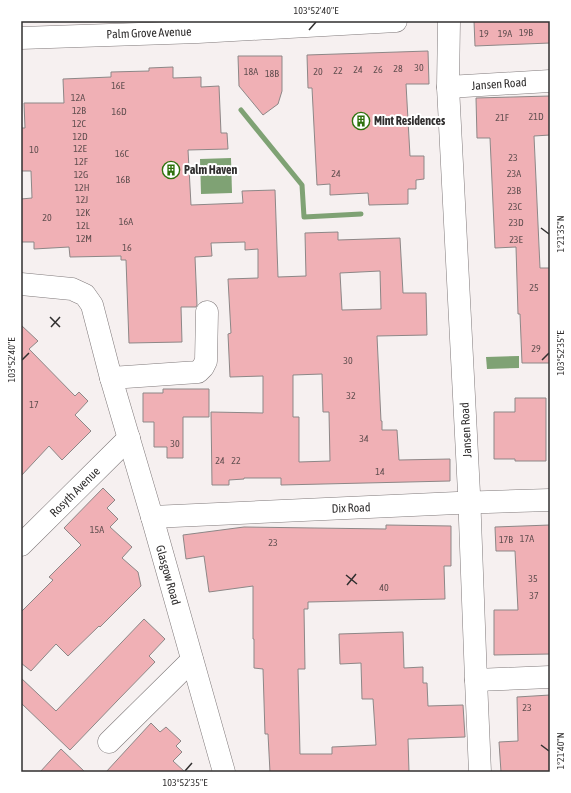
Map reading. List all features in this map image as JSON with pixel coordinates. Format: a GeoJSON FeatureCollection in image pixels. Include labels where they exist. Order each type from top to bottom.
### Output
{"type":"FeatureCollection","features":[{"type":"Feature","properties":{"kind":"street","name":"Palm Grove Avenue"},"geometry":{"type":"LineString","coordinates":[[21,38],[197,26],[396,21]]}},
{"type":"Feature","properties":{"kind":"street","name":"Jansen Road"},"geometry":{"type":"LineString","coordinates":[[449,21],[448,87],[470,502],[480,772]]}},
{"type":"Feature","properties":{"kind":"street","name":"Jansen Road"},"geometry":{"type":"LineString","coordinates":[[448,87],[550,81]]}},
{"type":"Feature","properties":{"kind":"street","name":"Glasgow Road"},"geometry":{"type":"LineString","coordinates":[[21,284],[72,289],[84,295],[92,305],[111,378],[224,772]]}},
{"type":"Feature","properties":{"kind":"street"},"geometry":{"type":"LineString","coordinates":[[111,378],[198,372],[206,361],[207,312]]}},
{"type":"Feature","properties":{"kind":"street","name":"Rosyth Avenue"},"geometry":{"type":"LineString","coordinates":[[21,545],[129,438]]}},
{"type":"Feature","properties":{"kind":"street","name":"Dix Road"},"geometry":{"type":"LineString","coordinates":[[152,517],[470,502],[550,500]]}},
{"type":"Feature","properties":{"kind":"street"},"geometry":{"type":"LineString","coordinates":[[109,742],[192,660]]}},
{"type":"Feature","properties":{"kind":"street"},"geometry":{"type":"LineString","coordinates":[[476,680],[550,677]]}},
{"type":"Feature","properties":{"kind":"shaded area"},"geometry":{"type":"Polygon","coordinates":[[[231,158],[232,193],[201,194],[200,159],[231,158]]]}},
{"type":"Feature","properties":{"kind":"shaded area"},"geometry":{"type":"Polygon","coordinates":[[[519,356],[519,368],[487,369],[486,357],[519,356]]]}},
{"type":"Feature","properties":{"kind":"building"},"geometry":{"type":"Polygon","coordinates":[[[474,21],[550,21],[550,43],[475,46],[474,21]]]}},
{"type":"Feature","properties":{"kind":"building"},"geometry":{"type":"Polygon","coordinates":[[[428,51],[429,84],[406,84],[410,156],[424,156],[424,179],[416,180],[416,189],[408,189],[408,204],[369,205],[368,193],[330,195],[330,184],[317,185],[312,88],[308,88],[307,55],[428,51]]]}},
{"type":"Feature","properties":{"kind":"building"},"geometry":{"type":"Polygon","coordinates":[[[238,56],[282,56],[282,91],[278,104],[263,115],[239,86],[238,56]]]}},
{"type":"Feature","properties":{"kind":"building"},"geometry":{"type":"Polygon","coordinates":[[[173,67],[173,78],[201,77],[201,87],[219,86],[221,133],[227,133],[228,149],[188,150],[191,205],[243,203],[242,191],[275,190],[278,277],[306,276],[305,233],[338,232],[338,240],[400,238],[403,293],[426,293],[427,335],[377,336],[382,430],[397,430],[399,460],[450,459],[450,481],[281,485],[281,478],[244,478],[229,480],[229,485],[212,485],[211,412],[263,413],[263,376],[230,377],[228,334],[231,333],[228,279],[258,278],[258,249],[245,250],[245,242],[211,243],[212,256],[195,257],[197,305],[196,307],[181,307],[182,342],[129,343],[126,260],[121,260],[121,256],[70,257],[69,247],[34,249],[34,242],[21,242],[21,199],[32,198],[31,171],[21,171],[21,128],[25,128],[24,103],[64,103],[63,79],[111,77],[111,72],[149,71],[149,68],[173,67]],[[380,271],[340,273],[342,310],[381,309],[380,271]],[[322,374],[293,375],[293,417],[299,417],[299,462],[330,461],[329,412],[323,412],[322,374]]]}},
{"type":"Feature","properties":{"kind":"building"},"geometry":{"type":"Polygon","coordinates":[[[550,96],[550,135],[534,136],[540,268],[550,268],[550,363],[522,363],[520,314],[518,314],[516,247],[495,248],[490,138],[477,138],[476,98],[550,96]]]}},
{"type":"Feature","properties":{"kind":"building"},"geometry":{"type":"Polygon","coordinates":[[[21,325],[38,341],[29,349],[75,396],[79,392],[88,401],[75,415],[91,431],[62,460],[49,446],[21,476],[21,325]]]}},
{"type":"Feature","properties":{"kind":"building"},"geometry":{"type":"Polygon","coordinates":[[[163,389],[209,389],[209,417],[183,417],[183,458],[167,458],[167,447],[154,447],[154,422],[143,422],[143,393],[163,393],[163,389]]]}},
{"type":"Feature","properties":{"kind":"building"},"geometry":{"type":"Polygon","coordinates":[[[515,398],[546,398],[546,461],[494,459],[494,412],[515,412],[515,398]]]}},
{"type":"Feature","properties":{"kind":"building"},"geometry":{"type":"Polygon","coordinates":[[[103,488],[115,500],[107,508],[118,519],[110,527],[132,547],[122,558],[138,572],[141,586],[100,627],[99,626],[68,656],[56,644],[31,671],[21,663],[21,612],[53,580],[49,577],[81,545],[64,528],[103,488]]]}},
{"type":"Feature","properties":{"kind":"building"},"geometry":{"type":"Polygon","coordinates":[[[386,525],[451,526],[451,566],[444,566],[445,599],[308,602],[308,609],[304,609],[305,669],[298,669],[300,754],[332,754],[332,747],[376,745],[373,699],[362,699],[361,663],[340,664],[339,634],[403,632],[404,668],[423,667],[423,683],[427,683],[428,706],[463,705],[465,737],[408,739],[409,772],[270,772],[268,734],[265,734],[263,669],[254,668],[253,586],[209,592],[204,556],[186,559],[183,535],[244,527],[386,529],[386,525]]]}},
{"type":"Feature","properties":{"kind":"building"},"geometry":{"type":"Polygon","coordinates":[[[550,525],[550,654],[494,655],[494,610],[518,610],[515,551],[496,551],[495,527],[550,525]]]}},
{"type":"Feature","properties":{"kind":"building"},"geometry":{"type":"Polygon","coordinates":[[[144,619],[165,639],[149,656],[155,662],[70,750],[21,703],[21,678],[56,711],[144,619]]]}},
{"type":"Feature","properties":{"kind":"building"},"geometry":{"type":"Polygon","coordinates":[[[550,695],[550,772],[501,772],[499,742],[518,741],[517,697],[550,695]]]}},
{"type":"Feature","properties":{"kind":"building"},"geometry":{"type":"Polygon","coordinates":[[[151,723],[160,732],[166,727],[181,741],[176,746],[182,752],[173,761],[185,772],[106,772],[151,723]]]}},
{"type":"Feature","properties":{"kind":"building"},"geometry":{"type":"Polygon","coordinates":[[[61,749],[85,772],[40,772],[61,749]]]}},
{"type":"Feature","properties":{"kind":"waterway"},"geometry":{"type":"LineString","coordinates":[[241,110],[302,185],[304,217],[361,214]]}},
{"type":"Feature","properties":{"kind":"place","name":"Mint Residences"},"geometry":{"type":"Point","coordinates":[361,121]}},
{"type":"Feature","properties":{"kind":"place","name":"Palm Haven"},"geometry":{"type":"Point","coordinates":[171,170]}}]}
